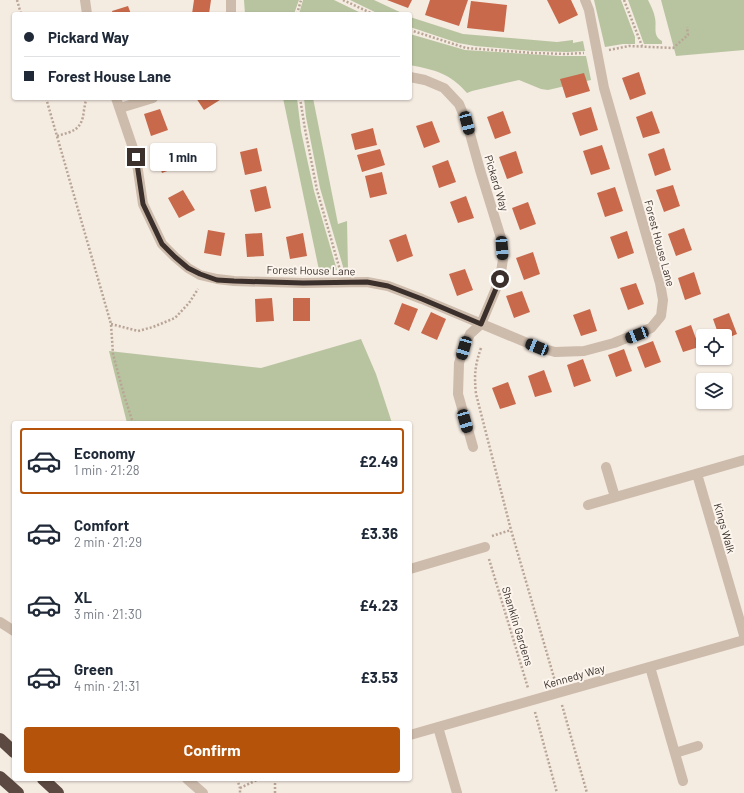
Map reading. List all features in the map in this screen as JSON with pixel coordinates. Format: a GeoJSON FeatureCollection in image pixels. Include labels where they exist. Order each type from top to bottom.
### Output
{"type":"FeatureCollection","features":[{"type":"Feature","properties":{"kind":"highway"},"geometry":{"type":"LineString","coordinates":[[0,739],[12,750]]}},
{"type":"Feature","properties":{"kind":"highway"},"geometry":{"type":"LineString","coordinates":[[0,777],[18,793]]}},
{"type":"Feature","properties":{"kind":"highway"},"geometry":{"type":"LineString","coordinates":[[45,781],[58,793]]}},
{"type":"Feature","properties":{"kind":"street"},"geometry":{"type":"LineString","coordinates":[[85,0],[87,12]]}},
{"type":"Feature","properties":{"kind":"street"},"geometry":{"type":"LineString","coordinates":[[231,0],[231,12]]}},
{"type":"Feature","properties":{"kind":"street","name":"Forest House Lane"},"geometry":{"type":"LineString","coordinates":[[117,100],[136,157],[143,204],[162,244],[188,268],[217,280],[303,283],[367,282],[388,286],[537,347],[555,352],[584,351],[614,343],[651,328],[661,316],[663,300],[660,283],[604,88],[589,10],[585,0]]}},
{"type":"Feature","properties":{"kind":"street","name":"Pickard Way"},"geometry":{"type":"LineString","coordinates":[[412,77],[425,80],[444,88],[459,104],[467,123],[480,170],[502,238],[503,259],[500,279],[485,326],[470,334],[460,363],[458,394],[473,447]]}},
{"type":"Feature","properties":{"kind":"street"},"geometry":{"type":"LineString","coordinates":[[120,108],[146,100]]}},
{"type":"Feature","properties":{"kind":"street"},"geometry":{"type":"LineString","coordinates":[[588,506],[744,460]]}},
{"type":"Feature","properties":{"kind":"street"},"geometry":{"type":"LineString","coordinates":[[606,467],[615,497]]}},
{"type":"Feature","properties":{"kind":"street","name":"Kings Walk"},"geometry":{"type":"LineString","coordinates":[[697,474],[744,635]]}},
{"type":"Feature","properties":{"kind":"street"},"geometry":{"type":"LineString","coordinates":[[412,568],[485,547]]}},
{"type":"Feature","properties":{"kind":"street"},"geometry":{"type":"LineString","coordinates":[[0,622],[12,630]]}},
{"type":"Feature","properties":{"kind":"street","name":"Kennedy Way"},"geometry":{"type":"LineString","coordinates":[[412,734],[744,640]]}},
{"type":"Feature","properties":{"kind":"street"},"geometry":{"type":"LineString","coordinates":[[650,667],[683,780]]}},
{"type":"Feature","properties":{"kind":"street"},"geometry":{"type":"LineString","coordinates":[[438,727],[457,793]]}},
{"type":"Feature","properties":{"kind":"street"},"geometry":{"type":"LineString","coordinates":[[675,753],[698,746]]}},
{"type":"Feature","properties":{"kind":"street"},"geometry":{"type":"LineString","coordinates":[[189,781],[203,793]]}},
{"type":"Feature","properties":{"kind":"path"},"geometry":{"type":"LineString","coordinates":[[17,0],[20,12]]}},
{"type":"Feature","properties":{"kind":"path"},"geometry":{"type":"LineString","coordinates":[[298,12],[301,0]]}},
{"type":"Feature","properties":{"kind":"path"},"geometry":{"type":"LineString","coordinates":[[343,0],[369,12]]}},
{"type":"Feature","properties":{"kind":"path"},"geometry":{"type":"LineString","coordinates":[[624,0],[642,46]]}},
{"type":"Feature","properties":{"kind":"path"},"geometry":{"type":"LineString","coordinates":[[412,31],[466,48],[565,54],[598,52],[629,46],[673,48],[688,34],[687,27]]}},
{"type":"Feature","properties":{"kind":"path"},"geometry":{"type":"LineString","coordinates":[[47,100],[112,324],[113,354],[132,421]]}},
{"type":"Feature","properties":{"kind":"path"},"geometry":{"type":"LineString","coordinates":[[57,136],[75,130],[80,126],[86,100]]}},
{"type":"Feature","properties":{"kind":"path"},"geometry":{"type":"LineString","coordinates":[[300,100],[318,190],[343,282]]}},
{"type":"Feature","properties":{"kind":"path"},"geometry":{"type":"LineString","coordinates":[[112,324],[138,331],[154,327],[175,318],[189,303],[198,290],[200,274]]}},
{"type":"Feature","properties":{"kind":"path","name":"Shanklin Gardens"},"geometry":{"type":"LineString","coordinates":[[485,326],[482,344],[476,362],[476,394],[511,530],[587,793]]}},
{"type":"Feature","properties":{"kind":"path"},"geometry":{"type":"LineString","coordinates":[[485,547],[483,538],[511,530]]}},
{"type":"Feature","properties":{"kind":"path","name":"Shanklin Gardens"},"geometry":{"type":"LineString","coordinates":[[485,547],[532,700],[557,793]]}},
{"type":"Feature","properties":{"kind":"path"},"geometry":{"type":"LineString","coordinates":[[238,781],[240,793]]}},
{"type":"Feature","properties":{"kind":"path"},"geometry":{"type":"LineString","coordinates":[[240,788],[254,781]]}},
{"type":"Feature","properties":{"kind":"path"},"geometry":{"type":"LineString","coordinates":[[275,781],[275,793]]}},
{"type":"Feature","properties":{"kind":"green space"},"geometry":{"type":"Polygon","coordinates":[[[244,0],[299,0],[295,12],[245,12],[244,0]]]}},
{"type":"Feature","properties":{"kind":"green space"},"geometry":{"type":"Polygon","coordinates":[[[303,0],[334,0],[359,12],[300,12],[303,0]]]}},
{"type":"Feature","properties":{"kind":"green space"},"geometry":{"type":"Polygon","coordinates":[[[350,0],[374,0],[400,12],[375,12],[350,0]]]}},
{"type":"Feature","properties":{"kind":"green space"},"geometry":{"type":"Polygon","coordinates":[[[594,0],[621,0],[635,37],[635,44],[605,47],[594,0]]]}},
{"type":"Feature","properties":{"kind":"green space"},"geometry":{"type":"Polygon","coordinates":[[[628,0],[648,0],[655,16],[656,34],[662,41],[662,44],[644,44],[628,0]]]}},
{"type":"Feature","properties":{"kind":"green space"},"geometry":{"type":"Polygon","coordinates":[[[661,0],[744,0],[744,50],[676,56],[661,0]]]}},
{"type":"Feature","properties":{"kind":"green space"},"geometry":{"type":"Polygon","coordinates":[[[412,18],[463,34],[557,42],[573,40],[573,43],[583,41],[585,51],[532,51],[458,43],[412,28],[412,18]]]}},
{"type":"Feature","properties":{"kind":"green space"},"geometry":{"type":"Polygon","coordinates":[[[412,35],[465,50],[560,56],[586,56],[591,80],[548,90],[541,89],[519,80],[467,93],[461,86],[442,73],[412,65],[412,35]]]}},
{"type":"Feature","properties":{"kind":"green space"},"geometry":{"type":"Polygon","coordinates":[[[283,100],[297,100],[301,131],[314,191],[337,270],[319,270],[283,100]]]}},
{"type":"Feature","properties":{"kind":"green space"},"geometry":{"type":"Polygon","coordinates":[[[304,100],[313,100],[338,224],[347,221],[348,270],[344,270],[320,188],[306,117],[304,100]]]}},
{"type":"Feature","properties":{"kind":"green space"},"geometry":{"type":"Polygon","coordinates":[[[361,339],[376,374],[391,421],[126,421],[109,351],[261,368],[361,339]]]}},
{"type":"Feature","properties":{"kind":"building"},"geometry":{"type":"Polygon","coordinates":[[[194,0],[211,0],[209,12],[192,12],[194,0]]]}},
{"type":"Feature","properties":{"kind":"building"},"geometry":{"type":"Polygon","coordinates":[[[387,0],[412,0],[408,8],[387,0]]]}},
{"type":"Feature","properties":{"kind":"building"},"geometry":{"type":"Polygon","coordinates":[[[430,0],[468,0],[459,26],[425,15],[430,0]]]}},
{"type":"Feature","properties":{"kind":"building"},"geometry":{"type":"Polygon","coordinates":[[[547,0],[571,0],[578,15],[559,24],[547,0]]]}},
{"type":"Feature","properties":{"kind":"building"},"geometry":{"type":"Polygon","coordinates":[[[471,1],[507,5],[504,32],[467,28],[471,1]]]}},
{"type":"Feature","properties":{"kind":"building"},"geometry":{"type":"Polygon","coordinates":[[[128,6],[130,12],[112,12],[128,6]]]}},
{"type":"Feature","properties":{"kind":"building"},"geometry":{"type":"Polygon","coordinates":[[[639,72],[646,94],[630,100],[622,78],[639,72]]]}},
{"type":"Feature","properties":{"kind":"building"},"geometry":{"type":"Polygon","coordinates":[[[584,73],[590,91],[566,98],[560,79],[584,73]]]}},
{"type":"Feature","properties":{"kind":"building"},"geometry":{"type":"Polygon","coordinates":[[[197,100],[220,100],[204,110],[197,100]]]}},
{"type":"Feature","properties":{"kind":"building"},"geometry":{"type":"Polygon","coordinates":[[[591,107],[598,130],[580,136],[572,113],[591,107]]]}},
{"type":"Feature","properties":{"kind":"building"},"geometry":{"type":"Polygon","coordinates":[[[160,109],[168,130],[151,136],[144,114],[160,109]]]}},
{"type":"Feature","properties":{"kind":"building"},"geometry":{"type":"Polygon","coordinates":[[[503,111],[511,133],[495,139],[487,117],[503,111]]]}},
{"type":"Feature","properties":{"kind":"building"},"geometry":{"type":"Polygon","coordinates":[[[652,111],[660,133],[643,138],[636,117],[652,111]]]}},
{"type":"Feature","properties":{"kind":"building"},"geometry":{"type":"Polygon","coordinates":[[[432,121],[440,142],[424,148],[416,126],[432,121]]]}},
{"type":"Feature","properties":{"kind":"building"},"geometry":{"type":"Polygon","coordinates":[[[373,128],[377,145],[355,150],[351,134],[373,128]]]}},
{"type":"Feature","properties":{"kind":"building"},"geometry":{"type":"Polygon","coordinates":[[[602,145],[610,169],[591,175],[583,151],[602,145]]]}},
{"type":"Feature","properties":{"kind":"building"},"geometry":{"type":"Polygon","coordinates":[[[171,146],[178,167],[162,173],[154,151],[171,146]]]}},
{"type":"Feature","properties":{"kind":"building"},"geometry":{"type":"Polygon","coordinates":[[[257,148],[262,171],[245,175],[240,152],[257,148]]]}},
{"type":"Feature","properties":{"kind":"building"},"geometry":{"type":"Polygon","coordinates":[[[664,148],[671,170],[655,176],[648,154],[664,148]]]}},
{"type":"Feature","properties":{"kind":"building"},"geometry":{"type":"Polygon","coordinates":[[[380,149],[385,165],[362,172],[357,155],[380,149]]]}},
{"type":"Feature","properties":{"kind":"building"},"geometry":{"type":"Polygon","coordinates":[[[516,151],[523,173],[507,179],[499,157],[516,151]]]}},
{"type":"Feature","properties":{"kind":"building"},"geometry":{"type":"Polygon","coordinates":[[[448,160],[456,182],[439,188],[432,166],[448,160]]]}},
{"type":"Feature","properties":{"kind":"building"},"geometry":{"type":"Polygon","coordinates":[[[382,172],[387,194],[370,198],[365,176],[382,172]]]}},
{"type":"Feature","properties":{"kind":"building"},"geometry":{"type":"Polygon","coordinates":[[[673,185],[680,206],[664,212],[656,190],[673,185]]]}},
{"type":"Feature","properties":{"kind":"building"},"geometry":{"type":"Polygon","coordinates":[[[266,186],[271,208],[255,212],[250,190],[266,186]]]}},
{"type":"Feature","properties":{"kind":"building"},"geometry":{"type":"Polygon","coordinates":[[[615,187],[623,211],[605,217],[597,193],[615,187]]]}},
{"type":"Feature","properties":{"kind":"building"},"geometry":{"type":"Polygon","coordinates":[[[183,190],[195,210],[179,218],[168,198],[183,190]]]}},
{"type":"Feature","properties":{"kind":"building"},"geometry":{"type":"Polygon","coordinates":[[[466,196],[474,218],[458,223],[450,202],[466,196]]]}},
{"type":"Feature","properties":{"kind":"building"},"geometry":{"type":"Polygon","coordinates":[[[528,202],[536,224],[520,230],[512,208],[528,202]]]}},
{"type":"Feature","properties":{"kind":"building"},"geometry":{"type":"Polygon","coordinates":[[[684,228],[692,250],[676,256],[668,234],[684,228]]]}},
{"type":"Feature","properties":{"kind":"building"},"geometry":{"type":"Polygon","coordinates":[[[208,230],[225,233],[221,256],[204,253],[208,230]]]}},
{"type":"Feature","properties":{"kind":"building"},"geometry":{"type":"Polygon","coordinates":[[[627,231],[634,253],[618,259],[610,237],[627,231]]]}},
{"type":"Feature","properties":{"kind":"building"},"geometry":{"type":"Polygon","coordinates":[[[262,233],[264,256],[247,257],[245,234],[262,233]]]}},
{"type":"Feature","properties":{"kind":"building"},"geometry":{"type":"Polygon","coordinates":[[[303,233],[307,256],[290,259],[286,237],[303,233]]]}},
{"type":"Feature","properties":{"kind":"building"},"geometry":{"type":"Polygon","coordinates":[[[406,234],[413,256],[397,262],[389,240],[406,234]]]}},
{"type":"Feature","properties":{"kind":"building"},"geometry":{"type":"Polygon","coordinates":[[[533,252],[540,274],[524,280],[516,258],[533,252]]]}},
{"type":"Feature","properties":{"kind":"building"},"geometry":{"type":"Polygon","coordinates":[[[465,269],[473,290],[457,296],[449,274],[465,269]]]}},
{"type":"Feature","properties":{"kind":"building"},"geometry":{"type":"Polygon","coordinates":[[[694,272],[701,294],[685,300],[678,278],[694,272]]]}},
{"type":"Feature","properties":{"kind":"building"},"geometry":{"type":"Polygon","coordinates":[[[636,283],[644,304],[628,310],[620,288],[636,283]]]}},
{"type":"Feature","properties":{"kind":"building"},"geometry":{"type":"Polygon","coordinates":[[[522,291],[530,312],[514,318],[506,296],[522,291]]]}},
{"type":"Feature","properties":{"kind":"building"},"geometry":{"type":"Polygon","coordinates":[[[272,298],[274,321],[256,322],[255,299],[272,298]]]}},
{"type":"Feature","properties":{"kind":"building"},"geometry":{"type":"Polygon","coordinates":[[[293,298],[310,298],[310,321],[293,321],[293,298]]]}},
{"type":"Feature","properties":{"kind":"building"},"geometry":{"type":"Polygon","coordinates":[[[402,303],[418,309],[409,331],[394,324],[402,303]]]}},
{"type":"Feature","properties":{"kind":"building"},"geometry":{"type":"Polygon","coordinates":[[[590,309],[597,331],[581,336],[573,315],[590,309]]]}},
{"type":"Feature","properties":{"kind":"building"},"geometry":{"type":"Polygon","coordinates":[[[431,312],[446,319],[437,340],[421,333],[431,312]]]}},
{"type":"Feature","properties":{"kind":"building"},"geometry":{"type":"Polygon","coordinates":[[[729,313],[737,334],[732,336],[732,329],[717,329],[713,319],[729,313]]]}},
{"type":"Feature","properties":{"kind":"building"},"geometry":{"type":"Polygon","coordinates":[[[691,325],[696,339],[696,348],[683,352],[675,331],[691,325]]]}},
{"type":"Feature","properties":{"kind":"building"},"geometry":{"type":"Polygon","coordinates":[[[653,341],[661,362],[645,368],[637,347],[653,341]]]}},
{"type":"Feature","properties":{"kind":"building"},"geometry":{"type":"Polygon","coordinates":[[[624,349],[632,371],[616,377],[608,355],[624,349]]]}},
{"type":"Feature","properties":{"kind":"building"},"geometry":{"type":"Polygon","coordinates":[[[583,359],[591,381],[574,387],[567,365],[583,359]]]}},
{"type":"Feature","properties":{"kind":"building"},"geometry":{"type":"Polygon","coordinates":[[[544,370],[552,392],[535,397],[528,376],[544,370]]]}},
{"type":"Feature","properties":{"kind":"building"},"geometry":{"type":"Polygon","coordinates":[[[508,382],[516,404],[500,409],[492,388],[508,382]]]}},
{"type":"Feature","properties":{"kind":"route"},"geometry":{"type":"LineString","coordinates":[[136,157],[143,204],[162,244],[188,268],[217,280],[303,283],[367,282],[388,286],[481,324],[500,279]]}}]}
